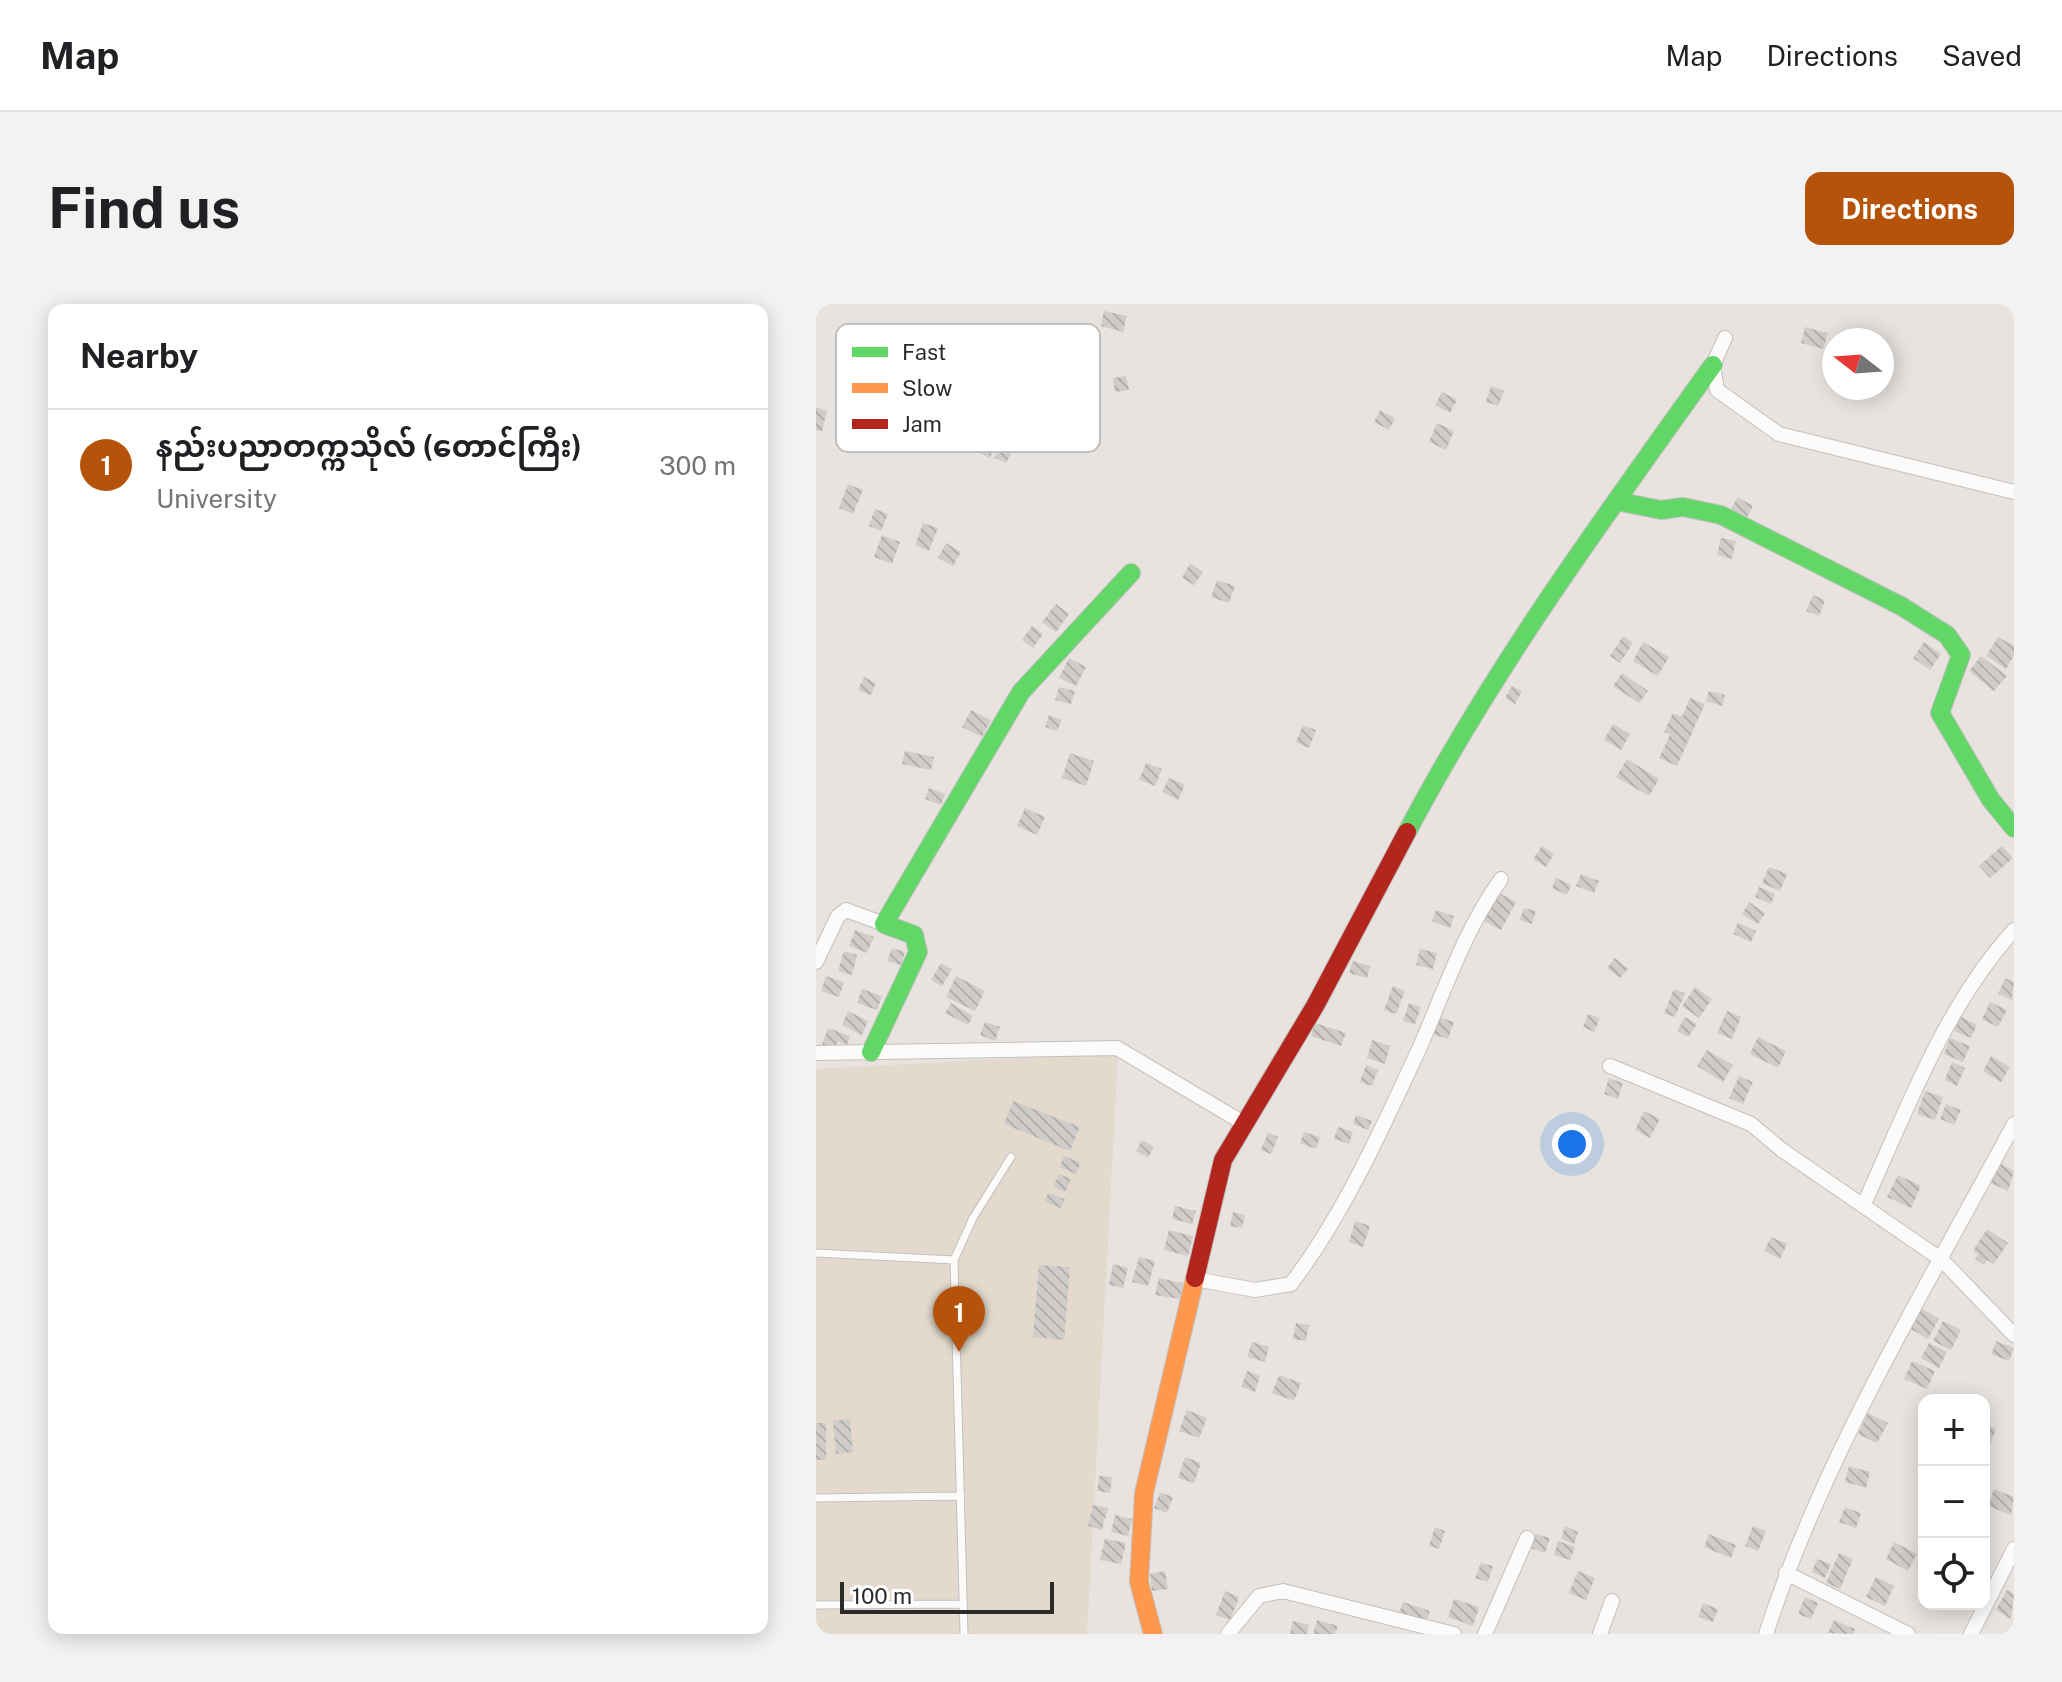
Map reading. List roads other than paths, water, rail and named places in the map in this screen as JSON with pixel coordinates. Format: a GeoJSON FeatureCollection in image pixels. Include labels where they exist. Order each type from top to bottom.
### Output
{"type":"FeatureCollection","features":[{"type":"Feature","properties":{"kind":"street"},"geometry":{"type":"LineString","coordinates":[[1153,1634],[1139,1582],[1144,1493],[1223,1160],[1315,1006],[1434,780],[1555,587],[1713,365],[1725,338]]}},
{"type":"Feature","properties":{"kind":"street"},"geometry":{"type":"LineString","coordinates":[[1713,365],[1717,390],[1779,434],[2014,492]]}},
{"type":"Feature","properties":{"kind":"street"},"geometry":{"type":"LineString","coordinates":[[1616,501],[1661,510],[1683,507],[1721,515],[1901,606],[1947,635],[1961,655],[1940,713],[1991,800],[2014,828]]}},
{"type":"Feature","properties":{"kind":"street"},"geometry":{"type":"LineString","coordinates":[[884,924],[1021,692],[1131,573]]}},
{"type":"Feature","properties":{"kind":"street"},"geometry":{"type":"LineString","coordinates":[[1195,1279],[1255,1290],[1291,1284],[1316,1251],[1374,1141],[1419,1048],[1475,916],[1501,879]]}},
{"type":"Feature","properties":{"kind":"street"},"geometry":{"type":"LineString","coordinates":[[816,962],[838,916],[846,910],[914,935],[918,952],[871,1052]]}},
{"type":"Feature","properties":{"kind":"street"},"geometry":{"type":"LineString","coordinates":[[1863,1206],[1956,1010],[1993,953],[2014,930]]}},
{"type":"Feature","properties":{"kind":"street"},"geometry":{"type":"LineString","coordinates":[[816,1053],[1117,1048],[1245,1124]]}},
{"type":"Feature","properties":{"kind":"street"},"geometry":{"type":"LineString","coordinates":[[1610,1066],[1751,1124],[1782,1150],[1942,1260],[2014,1335]]}},
{"type":"Feature","properties":{"kind":"street"},"geometry":{"type":"LineString","coordinates":[[1766,1634],[1786,1573],[1836,1459],[1942,1260],[2009,1147],[2014,1124]]}},
{"type":"Feature","properties":{"kind":"street"},"geometry":{"type":"LineString","coordinates":[[1485,1634],[1527,1538]]}},
{"type":"Feature","properties":{"kind":"street"},"geometry":{"type":"LineString","coordinates":[[1971,1634],[2014,1549]]}},
{"type":"Feature","properties":{"kind":"street"},"geometry":{"type":"LineString","coordinates":[[1786,1573],[1908,1634]]}},
{"type":"Feature","properties":{"kind":"street"},"geometry":{"type":"LineString","coordinates":[[1228,1634],[1259,1596],[1283,1591],[1454,1634]]}},
{"type":"Feature","properties":{"kind":"street"},"geometry":{"type":"LineString","coordinates":[[1600,1634],[1612,1601]]}},
{"type":"Feature","properties":{"kind":"lane"},"geometry":{"type":"LineString","coordinates":[[964,1634],[954,1260],[973,1218],[1011,1157]]}},
{"type":"Feature","properties":{"kind":"lane"},"geometry":{"type":"LineString","coordinates":[[816,1253],[954,1260]]}},
{"type":"Feature","properties":{"kind":"lane"},"geometry":{"type":"LineString","coordinates":[[816,1498],[961,1496]]}},
{"type":"Feature","properties":{"kind":"lane"},"geometry":{"type":"LineString","coordinates":[[816,1605],[963,1604]]}},
{"type":"Feature","properties":{"kind":"place","name":"နည်းပညာတက္ကသိုလ် (တောင်ကြီး)"},"geometry":{"type":"Point","coordinates":[959,1352]}}]}
